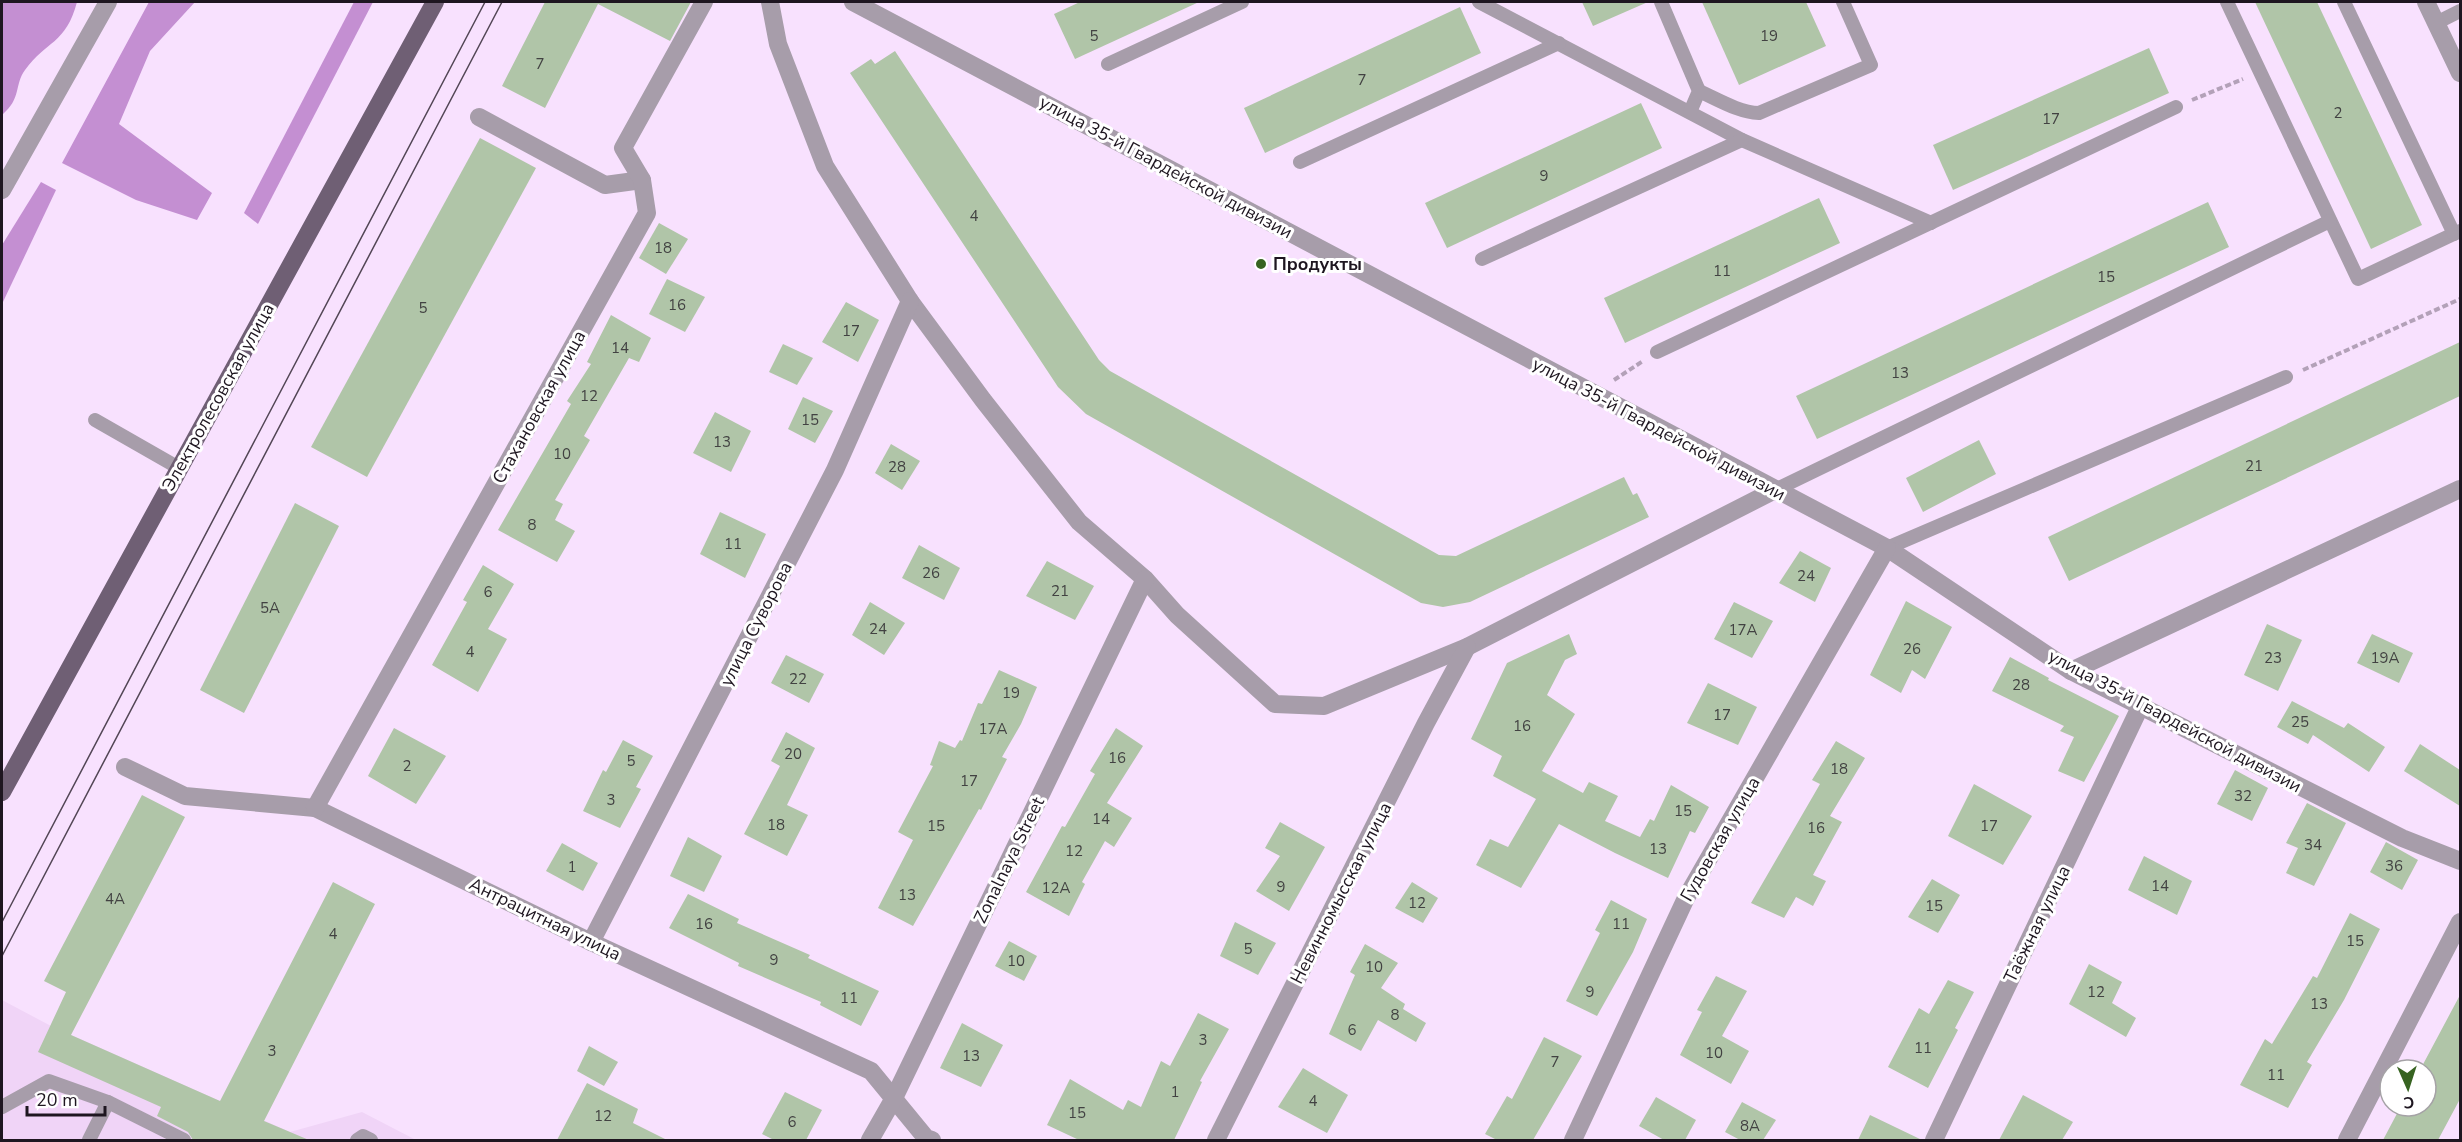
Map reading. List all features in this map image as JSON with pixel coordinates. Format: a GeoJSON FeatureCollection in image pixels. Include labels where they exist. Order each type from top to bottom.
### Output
{"type":"FeatureCollection","features":[{"type":"Feature","properties":{"kind":"main road","name":"Электролесовская улица"},"geometry":{"type":"LineString","coordinates":[[2,792],[435,2]]}},
{"type":"Feature","properties":{"kind":"street"},"geometry":{"type":"LineString","coordinates":[[2,190],[108,2]]}},
{"type":"Feature","properties":{"kind":"street","name":"Стахановская улица"},"geometry":{"type":"LineString","coordinates":[[315,808],[647,213],[642,180],[623,148],[704,2]]}},
{"type":"Feature","properties":{"kind":"street"},"geometry":{"type":"LineString","coordinates":[[770,2],[778,44],[825,166],[910,301],[983,400],[1079,522],[1145,579],[1177,615],[1275,704],[1324,706],[1467,647],[1775,490]]}},
{"type":"Feature","properties":{"kind":"street","name":"улица 35-й Гвардейской дивизии"},"geometry":{"type":"LineString","coordinates":[[853,2],[1887,548],[2071,671],[2402,838],[2460,861]]}},
{"type":"Feature","properties":{"kind":"street"},"geometry":{"type":"LineString","coordinates":[[2426,2],[2460,73]]}},
{"type":"Feature","properties":{"kind":"street"},"geometry":{"type":"LineString","coordinates":[[479,117],[605,185],[642,180]]}},
{"type":"Feature","properties":{"kind":"street","name":"улица Суворова"},"geometry":{"type":"LineString","coordinates":[[591,942],[836,470],[910,301]]}},
{"type":"Feature","properties":{"kind":"street"},"geometry":{"type":"LineString","coordinates":[[2071,671],[2460,489]]}},
{"type":"Feature","properties":{"kind":"street","name":"Гудовская улица"},"geometry":{"type":"LineString","coordinates":[[1573,1140],[1686,898],[1887,548]]}},
{"type":"Feature","properties":{"kind":"street","name":"Zonalnaya Street"},"geometry":{"type":"LineString","coordinates":[[870,1140],[894,1098],[1145,579]]}},
{"type":"Feature","properties":{"kind":"street","name":"Невинномысская улица"},"geometry":{"type":"LineString","coordinates":[[1216,1140],[1426,723],[1467,647]]}},
{"type":"Feature","properties":{"kind":"street","name":"Таёжная улица"},"geometry":{"type":"LineString","coordinates":[[1934,1140],[2140,707]]}},
{"type":"Feature","properties":{"kind":"street","name":"Антрацитная улица"},"geometry":{"type":"LineString","coordinates":[[125,767],[185,796],[315,808],[591,942],[871,1071],[926,1137],[932,1140]]}},
{"type":"Feature","properties":{"kind":"street"},"geometry":{"type":"LineString","coordinates":[[2347,1140],[2460,922]]}},
{"type":"Feature","properties":{"kind":"lane"},"geometry":{"type":"LineString","coordinates":[[1108,64],[1242,2]]}},
{"type":"Feature","properties":{"kind":"lane"},"geometry":{"type":"LineString","coordinates":[[1479,2],[1742,140],[1931,223]]}},
{"type":"Feature","properties":{"kind":"lane"},"geometry":{"type":"LineString","coordinates":[[1662,2],[1699,91],[1748,113],[1759,113],[1871,65],[1843,2]]}},
{"type":"Feature","properties":{"kind":"lane"},"geometry":{"type":"LineString","coordinates":[[2227,2],[2358,279],[2457,232],[2344,2]]}},
{"type":"Feature","properties":{"kind":"lane"},"geometry":{"type":"LineString","coordinates":[[2436,23],[2460,11]]}},
{"type":"Feature","properties":{"kind":"lane"},"geometry":{"type":"LineString","coordinates":[[1300,162],[1558,43]]}},
{"type":"Feature","properties":{"kind":"lane"},"geometry":{"type":"LineString","coordinates":[[1690,112],[1699,91]]}},
{"type":"Feature","properties":{"kind":"lane"},"geometry":{"type":"LineString","coordinates":[[1657,352],[2176,107]]}},
{"type":"Feature","properties":{"kind":"lane"},"geometry":{"type":"LineString","coordinates":[[1482,259],[1742,140]]}},
{"type":"Feature","properties":{"kind":"lane"},"geometry":{"type":"LineString","coordinates":[[1775,490],[2330,221]]}},
{"type":"Feature","properties":{"kind":"lane"},"geometry":{"type":"LineString","coordinates":[[1887,548],[2286,377]]}},
{"type":"Feature","properties":{"kind":"lane"},"geometry":{"type":"LineString","coordinates":[[95,420],[179,468]]}},
{"type":"Feature","properties":{"kind":"lane"},"geometry":{"type":"LineString","coordinates":[[2,1107],[49,1081],[108,1102],[184,1140]]}},
{"type":"Feature","properties":{"kind":"lane"},"geometry":{"type":"LineString","coordinates":[[89,1140],[108,1102]]}},
{"type":"Feature","properties":{"kind":"lane"},"geometry":{"type":"LineString","coordinates":[[357,1140],[363,1136],[371,1140]]}},
{"type":"Feature","properties":{"kind":"path"},"geometry":{"type":"LineString","coordinates":[[2176,107],[2260,72]]}},
{"type":"Feature","properties":{"kind":"path"},"geometry":{"type":"LineString","coordinates":[[2286,377],[2460,299]]}},
{"type":"Feature","properties":{"kind":"path"},"geometry":{"type":"LineString","coordinates":[[1594,394],[1657,352]]}},
{"type":"Feature","properties":{"kind":"shaded area"},"geometry":{"type":"Polygon","coordinates":[[[2,2],[77,2],[61,34],[25,70],[12,103],[2,115],[2,2]]]}},
{"type":"Feature","properties":{"kind":"shaded area"},"geometry":{"type":"Polygon","coordinates":[[[149,2],[195,2],[150,51],[119,124],[212,193],[197,220],[136,200],[62,163],[149,2]]]}},
{"type":"Feature","properties":{"kind":"shaded area"},"geometry":{"type":"Polygon","coordinates":[[[354,2],[373,2],[258,224],[244,213],[354,2]]]}},
{"type":"Feature","properties":{"kind":"shaded area"},"geometry":{"type":"Polygon","coordinates":[[[41,182],[56,190],[2,304],[2,245],[41,182]]]}},
{"type":"Feature","properties":{"kind":"shaded area"},"geometry":{"type":"Polygon","coordinates":[[[2,1000],[51,1026],[290,1132],[362,1112],[416,1140],[2,1140],[2,1000]]]}},
{"type":"Feature","properties":{"kind":"building"},"geometry":{"type":"Polygon","coordinates":[[[545,2],[691,2],[670,41],[598,4],[545,108],[502,86],[545,2]]]}},
{"type":"Feature","properties":{"kind":"building"},"geometry":{"type":"Polygon","coordinates":[[[1080,2],[1199,2],[1075,59],[1054,14],[1080,2]]]}},
{"type":"Feature","properties":{"kind":"building"},"geometry":{"type":"Polygon","coordinates":[[[1582,2],[1648,2],[1593,26],[1582,2]]]}},
{"type":"Feature","properties":{"kind":"building"},"geometry":{"type":"Polygon","coordinates":[[[1702,2],[1806,2],[1826,46],[1739,85],[1702,2]]]}},
{"type":"Feature","properties":{"kind":"building"},"geometry":{"type":"Polygon","coordinates":[[[2255,2],[2317,2],[2422,225],[2371,249],[2255,2]]]}},
{"type":"Feature","properties":{"kind":"building"},"geometry":{"type":"Polygon","coordinates":[[[1460,7],[1481,53],[1265,153],[1244,108],[1460,7]]]}},
{"type":"Feature","properties":{"kind":"building"},"geometry":{"type":"Polygon","coordinates":[[[2149,48],[2169,93],[1953,190],[1933,145],[2149,48]]]}},
{"type":"Feature","properties":{"kind":"building"},"geometry":{"type":"Polygon","coordinates":[[[895,51],[1099,360],[1110,371],[1439,555],[1456,556],[1624,477],[1633,495],[1637,493],[1649,517],[1470,602],[1443,607],[1421,603],[1086,414],[1058,387],[850,73],[871,59],[875,64],[895,51]]]}},
{"type":"Feature","properties":{"kind":"building"},"geometry":{"type":"Polygon","coordinates":[[[1641,103],[1662,148],[1447,248],[1425,203],[1641,103]]]}},
{"type":"Feature","properties":{"kind":"building"},"geometry":{"type":"Polygon","coordinates":[[[480,138],[536,168],[367,477],[311,447],[480,138]]]}},
{"type":"Feature","properties":{"kind":"building"},"geometry":{"type":"Polygon","coordinates":[[[1819,198],[1840,243],[1625,343],[1604,298],[1819,198]]]}},
{"type":"Feature","properties":{"kind":"building"},"geometry":{"type":"Polygon","coordinates":[[[2208,202],[2229,247],[1817,439],[1796,396],[2208,202]]]}},
{"type":"Feature","properties":{"kind":"building"},"geometry":{"type":"Polygon","coordinates":[[[659,223],[688,239],[666,274],[639,258],[659,223]]]}},
{"type":"Feature","properties":{"kind":"building"},"geometry":{"type":"Polygon","coordinates":[[[667,279],[705,297],[685,332],[649,314],[667,279]]]}},
{"type":"Feature","properties":{"kind":"building"},"geometry":{"type":"Polygon","coordinates":[[[846,302],[879,320],[858,362],[822,342],[846,302]]]}},
{"type":"Feature","properties":{"kind":"building"},"geometry":{"type":"Polygon","coordinates":[[[611,315],[651,338],[639,362],[629,358],[584,436],[590,440],[555,500],[563,504],[555,520],[575,531],[557,562],[498,530],[571,404],[567,401],[591,364],[587,362],[611,315]]]}},
{"type":"Feature","properties":{"kind":"building"},"geometry":{"type":"Polygon","coordinates":[[[2460,342],[2460,396],[2069,581],[2048,537],[2460,342]]]}},
{"type":"Feature","properties":{"kind":"building"},"geometry":{"type":"Polygon","coordinates":[[[783,344],[813,358],[797,385],[769,372],[783,344]]]}},
{"type":"Feature","properties":{"kind":"building"},"geometry":{"type":"Polygon","coordinates":[[[803,397],[833,411],[815,443],[788,429],[803,397]]]}},
{"type":"Feature","properties":{"kind":"building"},"geometry":{"type":"Polygon","coordinates":[[[715,412],[751,431],[731,472],[693,453],[715,412]]]}},
{"type":"Feature","properties":{"kind":"building"},"geometry":{"type":"Polygon","coordinates":[[[1979,440],[1996,474],[1923,512],[1906,478],[1979,440]]]}},
{"type":"Feature","properties":{"kind":"building"},"geometry":{"type":"Polygon","coordinates":[[[891,444],[920,461],[902,490],[875,473],[891,444]]]}},
{"type":"Feature","properties":{"kind":"building"},"geometry":{"type":"Polygon","coordinates":[[[295,503],[339,526],[244,713],[200,690],[295,503]]]}},
{"type":"Feature","properties":{"kind":"building"},"geometry":{"type":"Polygon","coordinates":[[[720,512],[766,534],[745,578],[700,554],[720,512]]]}},
{"type":"Feature","properties":{"kind":"building"},"geometry":{"type":"Polygon","coordinates":[[[919,545],[960,568],[944,600],[902,578],[919,545]]]}},
{"type":"Feature","properties":{"kind":"building"},"geometry":{"type":"Polygon","coordinates":[[[1800,551],[1831,568],[1815,602],[1779,583],[1800,551]]]}},
{"type":"Feature","properties":{"kind":"building"},"geometry":{"type":"Polygon","coordinates":[[[1047,561],[1094,586],[1075,620],[1026,596],[1047,561]]]}},
{"type":"Feature","properties":{"kind":"building"},"geometry":{"type":"Polygon","coordinates":[[[483,565],[514,584],[488,629],[507,639],[478,692],[432,665],[467,602],[463,600],[483,565]]]}},
{"type":"Feature","properties":{"kind":"building"},"geometry":{"type":"Polygon","coordinates":[[[1906,601],[1952,627],[1925,679],[1912,670],[1901,693],[1870,675],[1906,601]]]}},
{"type":"Feature","properties":{"kind":"building"},"geometry":{"type":"Polygon","coordinates":[[[870,602],[905,623],[884,655],[852,635],[870,602]]]}},
{"type":"Feature","properties":{"kind":"building"},"geometry":{"type":"Polygon","coordinates":[[[1734,602],[1773,621],[1752,658],[1714,639],[1734,602]]]}},
{"type":"Feature","properties":{"kind":"building"},"geometry":{"type":"Polygon","coordinates":[[[2267,624],[2302,640],[2278,691],[2244,675],[2267,624]]]}},
{"type":"Feature","properties":{"kind":"building"},"geometry":{"type":"Polygon","coordinates":[[[1569,634],[1577,654],[1565,660],[1547,695],[1575,714],[1542,771],[1583,793],[1589,782],[1618,796],[1605,821],[1640,837],[1650,819],[1654,821],[1671,785],[1709,807],[1695,833],[1690,831],[1668,878],[1559,824],[1521,888],[1476,865],[1490,839],[1508,847],[1536,799],[1493,776],[1502,756],[1471,739],[1507,663],[1569,634]]]}},
{"type":"Feature","properties":{"kind":"building"},"geometry":{"type":"Polygon","coordinates":[[[2372,634],[2413,653],[2399,683],[2357,663],[2372,634]]]}},
{"type":"Feature","properties":{"kind":"building"},"geometry":{"type":"Polygon","coordinates":[[[786,655],[824,674],[809,703],[771,683],[786,655]]]}},
{"type":"Feature","properties":{"kind":"building"},"geometry":{"type":"Polygon","coordinates":[[[2010,657],[2049,678],[2048,680],[2119,716],[2084,782],[2058,771],[2074,737],[2060,731],[2064,726],[1992,691],[2010,657]]]}},
{"type":"Feature","properties":{"kind":"building"},"geometry":{"type":"Polygon","coordinates":[[[999,670],[1037,687],[1021,724],[1002,757],[1007,759],[981,810],[979,809],[913,926],[878,908],[913,840],[898,832],[933,766],[930,765],[939,741],[955,748],[960,740],[962,741],[978,703],[982,704],[999,670]]]}},
{"type":"Feature","properties":{"kind":"building"},"geometry":{"type":"Polygon","coordinates":[[[1708,683],[1757,707],[1738,745],[1687,723],[1708,683]]]}},
{"type":"Feature","properties":{"kind":"building"},"geometry":{"type":"Polygon","coordinates":[[[2292,701],[2344,728],[2348,723],[2385,747],[2369,772],[2313,735],[2308,744],[2277,727],[2292,701]]]}},
{"type":"Feature","properties":{"kind":"building"},"geometry":{"type":"Polygon","coordinates":[[[394,728],[446,756],[416,804],[368,776],[394,728]]]}},
{"type":"Feature","properties":{"kind":"building"},"geometry":{"type":"Polygon","coordinates":[[[1116,728],[1143,746],[1107,803],[1132,818],[1114,847],[1105,841],[1082,882],[1085,884],[1069,916],[1026,892],[1062,826],[1065,827],[1095,774],[1090,771],[1116,728]]]}},
{"type":"Feature","properties":{"kind":"building"},"geometry":{"type":"Polygon","coordinates":[[[786,732],[815,748],[787,805],[808,815],[787,856],[744,834],[780,766],[771,761],[786,732]]]}},
{"type":"Feature","properties":{"kind":"building"},"geometry":{"type":"Polygon","coordinates":[[[623,740],[653,756],[636,787],[641,789],[620,828],[583,811],[603,770],[606,772],[623,740]]]}},
{"type":"Feature","properties":{"kind":"building"},"geometry":{"type":"Polygon","coordinates":[[[1836,741],[1865,758],[1830,816],[1842,822],[1813,875],[1826,881],[1813,906],[1796,897],[1784,918],[1751,903],[1820,784],[1812,780],[1836,741]]]}},
{"type":"Feature","properties":{"kind":"building"},"geometry":{"type":"Polygon","coordinates":[[[2420,744],[2460,770],[2460,806],[2404,771],[2420,744]]]}},
{"type":"Feature","properties":{"kind":"building"},"geometry":{"type":"Polygon","coordinates":[[[2235,770],[2268,788],[2252,821],[2217,804],[2235,770]]]}},
{"type":"Feature","properties":{"kind":"building"},"geometry":{"type":"Polygon","coordinates":[[[1974,784],[2032,816],[2003,865],[1948,836],[1974,784]]]}},
{"type":"Feature","properties":{"kind":"building"},"geometry":{"type":"Polygon","coordinates":[[[142,795],[185,817],[71,1035],[220,1101],[333,882],[375,904],[264,1121],[309,1140],[193,1140],[188,1132],[157,1116],[161,1107],[38,1052],[66,992],[44,981],[142,795]]]}},
{"type":"Feature","properties":{"kind":"building"},"geometry":{"type":"Polygon","coordinates":[[[2307,803],[2346,823],[2314,886],[2286,873],[2298,848],[2286,843],[2307,803]]]}},
{"type":"Feature","properties":{"kind":"building"},"geometry":{"type":"Polygon","coordinates":[[[1280,822],[1325,847],[1289,911],[1256,891],[1280,856],[1265,848],[1280,822]]]}},
{"type":"Feature","properties":{"kind":"building"},"geometry":{"type":"Polygon","coordinates":[[[688,837],[722,856],[704,892],[670,876],[688,837]]]}},
{"type":"Feature","properties":{"kind":"building"},"geometry":{"type":"Polygon","coordinates":[[[2386,842],[2418,860],[2402,890],[2370,872],[2386,842]]]}},
{"type":"Feature","properties":{"kind":"building"},"geometry":{"type":"Polygon","coordinates":[[[562,843],[598,863],[583,891],[546,871],[562,843]]]}},
{"type":"Feature","properties":{"kind":"building"},"geometry":{"type":"Polygon","coordinates":[[[2144,856],[2192,881],[2177,915],[2128,890],[2144,856]]]}},
{"type":"Feature","properties":{"kind":"building"},"geometry":{"type":"Polygon","coordinates":[[[1932,879],[1960,895],[1938,933],[1908,917],[1932,879]]]}},
{"type":"Feature","properties":{"kind":"building"},"geometry":{"type":"Polygon","coordinates":[[[1412,882],[1438,898],[1423,923],[1395,908],[1412,882]]]}},
{"type":"Feature","properties":{"kind":"building"},"geometry":{"type":"Polygon","coordinates":[[[688,894],[739,919],[737,923],[810,955],[808,958],[879,991],[861,1026],[820,1005],[821,1002],[738,966],[739,963],[669,928],[688,894]]]}},
{"type":"Feature","properties":{"kind":"building"},"geometry":{"type":"Polygon","coordinates":[[[1611,900],[1647,919],[1633,952],[1597,1016],[1566,1001],[1600,933],[1595,930],[1611,900]]]}},
{"type":"Feature","properties":{"kind":"building"},"geometry":{"type":"Polygon","coordinates":[[[2350,913],[2380,929],[2344,1000],[2307,1062],[2312,1065],[2288,1108],[2240,1085],[2265,1039],[2272,1044],[2313,976],[2317,978],[2350,913]]]}},
{"type":"Feature","properties":{"kind":"building"},"geometry":{"type":"Polygon","coordinates":[[[1235,922],[1276,943],[1258,975],[1220,956],[1235,922]]]}},
{"type":"Feature","properties":{"kind":"building"},"geometry":{"type":"Polygon","coordinates":[[[1009,941],[1037,956],[1024,981],[995,966],[1009,941]]]}},
{"type":"Feature","properties":{"kind":"building"},"geometry":{"type":"Polygon","coordinates":[[[1365,944],[1398,963],[1381,988],[1405,1004],[1403,1009],[1426,1023],[1416,1042],[1378,1020],[1361,1051],[1329,1034],[1355,975],[1350,972],[1365,944]]]}},
{"type":"Feature","properties":{"kind":"building"},"geometry":{"type":"Polygon","coordinates":[[[2089,964],[2122,982],[2112,1003],[2136,1018],[2126,1037],[2069,1004],[2089,964]]]}},
{"type":"Feature","properties":{"kind":"building"},"geometry":{"type":"Polygon","coordinates":[[[1716,976],[1747,991],[1722,1036],[1749,1051],[1731,1084],[1680,1055],[1702,1012],[1697,1010],[1716,976]]]}},
{"type":"Feature","properties":{"kind":"building"},"geometry":{"type":"Polygon","coordinates":[[[1948,980],[1974,992],[1955,1028],[1958,1030],[1928,1088],[1888,1067],[1919,1008],[1929,1014],[1948,980]]]}},
{"type":"Feature","properties":{"kind":"building"},"geometry":{"type":"Polygon","coordinates":[[[2460,995],[2460,1099],[2438,1140],[2383,1140],[2395,1118],[2438,1118],[2438,1058],[2426,1058],[2460,995]]]}},
{"type":"Feature","properties":{"kind":"building"},"geometry":{"type":"Polygon","coordinates":[[[1198,1013],[1229,1029],[1200,1081],[1202,1082],[1174,1140],[1079,1140],[1047,1125],[1070,1079],[1123,1110],[1128,1100],[1141,1107],[1161,1061],[1170,1066],[1198,1013]]]}},
{"type":"Feature","properties":{"kind":"building"},"geometry":{"type":"Polygon","coordinates":[[[962,1023],[1003,1045],[981,1087],[940,1068],[962,1023]]]}},
{"type":"Feature","properties":{"kind":"building"},"geometry":{"type":"Polygon","coordinates":[[[1544,1037],[1582,1056],[1533,1140],[1497,1140],[1485,1134],[1507,1096],[1512,1099],[1544,1037]]]}},
{"type":"Feature","properties":{"kind":"building"},"geometry":{"type":"Polygon","coordinates":[[[589,1046],[618,1062],[604,1086],[577,1071],[589,1046]]]}},
{"type":"Feature","properties":{"kind":"building"},"geometry":{"type":"Polygon","coordinates":[[[1303,1068],[1348,1095],[1327,1133],[1278,1107],[1303,1068]]]}},
{"type":"Feature","properties":{"kind":"building"},"geometry":{"type":"Polygon","coordinates":[[[587,1083],[638,1109],[633,1123],[667,1140],[557,1140],[587,1083]]]}},
{"type":"Feature","properties":{"kind":"building"},"geometry":{"type":"Polygon","coordinates":[[[785,1092],[822,1110],[806,1140],[774,1140],[762,1134],[785,1092]]]}},
{"type":"Feature","properties":{"kind":"building"},"geometry":{"type":"Polygon","coordinates":[[[2023,1095],[2073,1122],[2062,1140],[1999,1140],[2023,1095]]]}},
{"type":"Feature","properties":{"kind":"building"},"geometry":{"type":"Polygon","coordinates":[[[1656,1097],[1696,1120],[1685,1140],[1664,1140],[1639,1126],[1656,1097]]]}},
{"type":"Feature","properties":{"kind":"building"},"geometry":{"type":"Polygon","coordinates":[[[1742,1102],[1776,1120],[1763,1140],[1740,1140],[1725,1132],[1742,1102]]]}},
{"type":"Feature","properties":{"kind":"building"},"geometry":{"type":"Polygon","coordinates":[[[1870,1115],[1922,1140],[1858,1140],[1870,1115]]]}},
{"type":"Feature","properties":{"kind":"tram line"},"geometry":{"type":"LineString","coordinates":[[2,922],[485,2]]}},
{"type":"Feature","properties":{"kind":"tram line"},"geometry":{"type":"LineString","coordinates":[[2,956],[502,2]]}},
{"type":"Feature","properties":{"kind":"place","name":"Продукты"},"geometry":{"type":"Point","coordinates":[1261,264]}}]}
